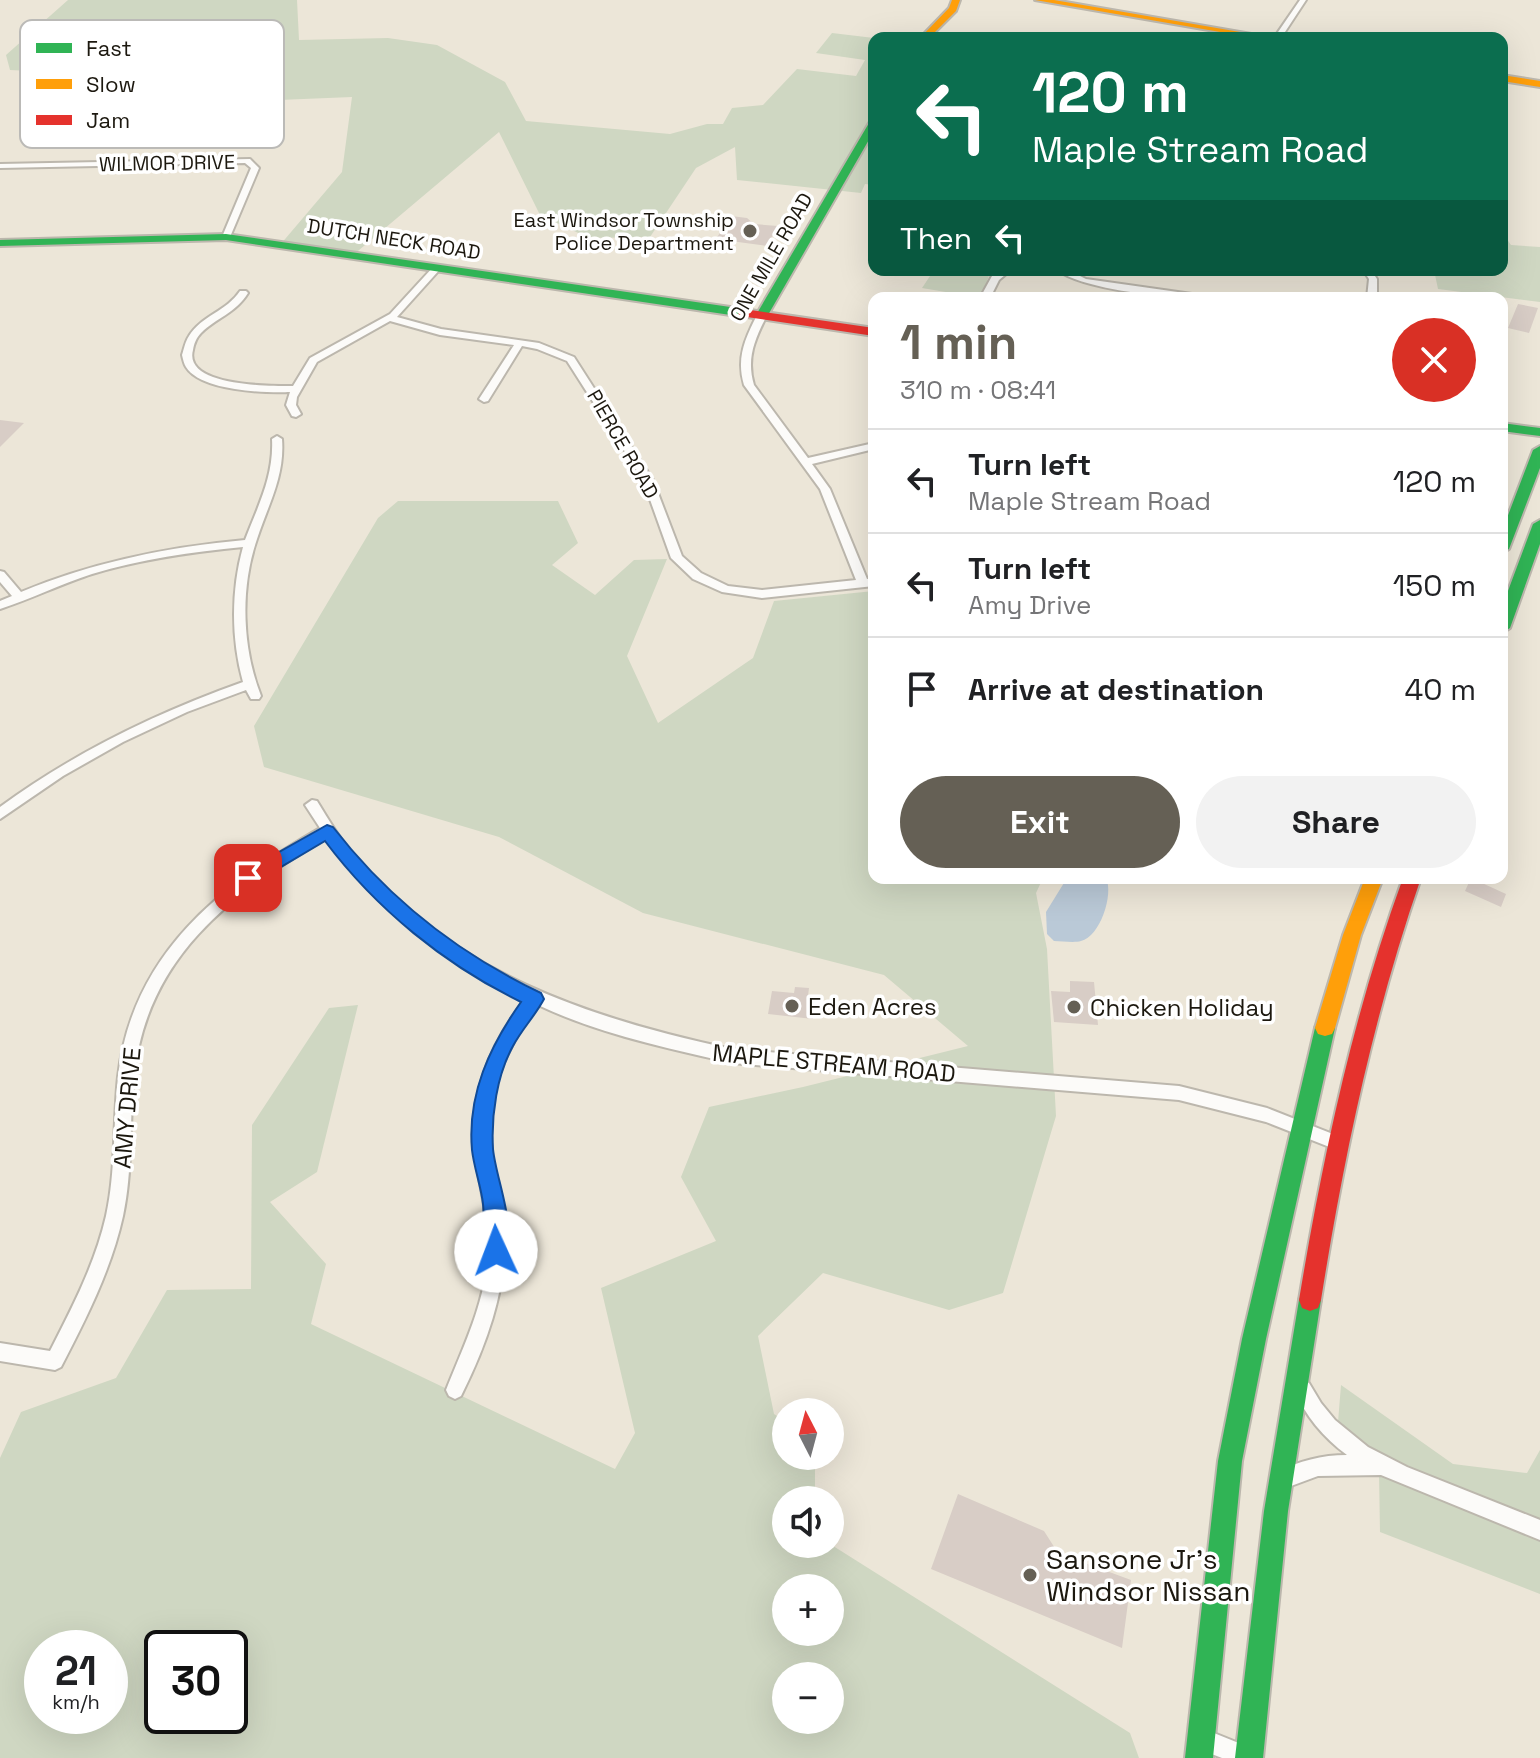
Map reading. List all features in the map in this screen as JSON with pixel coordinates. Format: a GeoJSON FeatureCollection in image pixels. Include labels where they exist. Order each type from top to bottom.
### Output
{"type":"FeatureCollection","features":[{"type":"Feature","properties":{"kind":"main road"},"geometry":{"type":"LineString","coordinates":[[1039,0],[1258,32]]}},
{"type":"Feature","properties":{"kind":"main road"},"geometry":{"type":"LineString","coordinates":[[930,32],[959,3]]}},
{"type":"Feature","properties":{"kind":"main road"},"geometry":{"type":"LineString","coordinates":[[1508,79],[1540,84]]}},
{"type":"Feature","properties":{"kind":"main road","name":"ONE MILE ROAD"},"geometry":{"type":"LineString","coordinates":[[762,315],[868,133]]}},
{"type":"Feature","properties":{"kind":"main road","name":"DUTCH NECK ROAD"},"geometry":{"type":"LineString","coordinates":[[0,243],[226,237],[868,331]]}},
{"type":"Feature","properties":{"kind":"main road"},"geometry":{"type":"LineString","coordinates":[[1508,428],[1540,432]]}},
{"type":"Feature","properties":{"kind":"main road"},"geometry":{"type":"LineString","coordinates":[[1508,533],[1540,450]]}},
{"type":"Feature","properties":{"kind":"main road"},"geometry":{"type":"LineString","coordinates":[[1508,612],[1540,524]]}},
{"type":"Feature","properties":{"kind":"main road"},"geometry":{"type":"LineString","coordinates":[[1200,1748],[1230,1461],[1299,1128],[1340,974],[1372,884]]}},
{"type":"Feature","properties":{"kind":"main road"},"geometry":{"type":"LineString","coordinates":[[1249,1758],[1280,1481],[1337,1143],[1370,1000],[1385,948],[1410,884]]}},
{"type":"Feature","properties":{"kind":"street"},"geometry":{"type":"LineString","coordinates":[[1281,32],[1303,0]]}},
{"type":"Feature","properties":{"kind":"street"},"geometry":{"type":"LineString","coordinates":[[1288,32],[1314,0]]}},
{"type":"Feature","properties":{"kind":"street","name":"WILMOR DRIVE"},"geometry":{"type":"LineString","coordinates":[[0,166],[247,161],[255,168],[226,237]]}},
{"type":"Feature","properties":{"kind":"street"},"geometry":{"type":"LineString","coordinates":[[296,414],[291,405],[295,389],[313,360],[400,311],[438,267]]}},
{"type":"Feature","properties":{"kind":"street"},"geometry":{"type":"LineString","coordinates":[[1074,276],[1084,281],[1151,292]]}},
{"type":"Feature","properties":{"kind":"street"},"geometry":{"type":"LineString","coordinates":[[243,293],[236,305],[211,321],[193,338],[189,347],[190,362],[205,378],[228,386],[295,389]]}},
{"type":"Feature","properties":{"kind":"street","name":"ONE MILE ROAD"},"geometry":{"type":"LineString","coordinates":[[762,315],[745,352],[745,374],[752,392],[833,504],[868,582]]}},
{"type":"Feature","properties":{"kind":"street","name":"PIERCE ROAD"},"geometry":{"type":"LineString","coordinates":[[389,318],[440,332],[556,351],[578,365],[648,480],[672,549],[686,568],[697,576],[726,589],[762,594],[868,582]]}},
{"type":"Feature","properties":{"kind":"street"},"geometry":{"type":"LineString","coordinates":[[484,399],[520,343]]}},
{"type":"Feature","properties":{"kind":"street"},"geometry":{"type":"LineString","coordinates":[[0,814],[67,766],[110,742],[186,707],[252,690],[239,611],[240,587],[250,543],[278,467],[277,439]]}},
{"type":"Feature","properties":{"kind":"street"},"geometry":{"type":"LineString","coordinates":[[805,462],[868,447]]}},
{"type":"Feature","properties":{"kind":"street"},"geometry":{"type":"LineString","coordinates":[[0,605],[137,557],[189,547],[250,543]]}},
{"type":"Feature","properties":{"kind":"street"},"geometry":{"type":"LineString","coordinates":[[0,575],[19,596]]}},
{"type":"Feature","properties":{"kind":"street","name":"MAPLE STREAM ROAD"},"geometry":{"type":"LineString","coordinates":[[312,805],[356,870],[413,922],[486,974],[534,999],[632,1034],[732,1056],[1167,1091],[1229,1104],[1337,1143]]}},
{"type":"Feature","properties":{"kind":"street","name":"AMY DRIVE"},"geometry":{"type":"LineString","coordinates":[[0,1352],[55,1361],[90,1292],[115,1215],[121,1179],[129,1052],[148,996],[180,945],[218,903],[263,868],[327,831]]}},
{"type":"Feature","properties":{"kind":"street"},"geometry":{"type":"LineString","coordinates":[[455,1390],[481,1336],[496,1267],[494,1203],[483,1149],[485,1095],[503,1044],[534,999]]}},
{"type":"Feature","properties":{"kind":"street"},"geometry":{"type":"LineString","coordinates":[[1297,1371],[1304,1392],[1341,1442],[1379,1466],[1540,1530]]}},
{"type":"Feature","properties":{"kind":"street"},"geometry":{"type":"LineString","coordinates":[[1280,1481],[1300,1470],[1326,1464],[1379,1466]]}},
{"type":"Feature","properties":{"kind":"street"},"geometry":{"type":"LineString","coordinates":[[1200,1748],[1249,1758]]}},
{"type":"Feature","properties":{"kind":"green space"},"geometry":{"type":"Polygon","coordinates":[[[68,0],[297,0],[299,40],[388,38],[437,45],[505,82],[526,121],[670,134],[707,124],[723,124],[732,108],[763,105],[797,69],[856,76],[865,60],[816,53],[832,33],[868,37],[868,184],[865,184],[861,193],[737,180],[735,147],[696,168],[650,237],[589,238],[540,215],[499,132],[352,256],[280,245],[342,172],[352,97],[284,100],[284,20],[45,20],[68,0]]]}},
{"type":"Feature","properties":{"kind":"green space"},"geometry":{"type":"Polygon","coordinates":[[[20,43],[20,70],[10,70],[6,55],[20,43]]]}},
{"type":"Feature","properties":{"kind":"green space"},"geometry":{"type":"Polygon","coordinates":[[[1508,241],[1511,245],[1540,247],[1540,302],[1508,298],[1508,292],[1438,289],[1435,276],[1508,276],[1508,241]]]}},
{"type":"Feature","properties":{"kind":"green space"},"geometry":{"type":"Polygon","coordinates":[[[930,276],[989,276],[983,292],[946,292],[922,288],[930,276]]]}},
{"type":"Feature","properties":{"kind":"green space"},"geometry":{"type":"Polygon","coordinates":[[[398,501],[558,501],[578,543],[552,565],[595,595],[634,560],[667,559],[627,656],[658,723],[753,658],[774,601],[868,592],[868,884],[1040,884],[1036,893],[1047,949],[1056,1116],[1003,1293],[949,1310],[823,1273],[758,1336],[772,1404],[772,1470],[815,1470],[815,1486],[772,1486],[772,1558],[844,1558],[844,1553],[1130,1733],[1139,1758],[0,1758],[0,1458],[21,1412],[116,1378],[167,1290],[251,1289],[252,1125],[329,1008],[358,1005],[317,1172],[270,1202],[326,1264],[311,1324],[615,1469],[635,1433],[601,1288],[716,1241],[681,1177],[709,1107],[968,1046],[884,975],[643,913],[499,837],[264,767],[254,726],[378,518],[398,501]]]}},
{"type":"Feature","properties":{"kind":"green space"},"geometry":{"type":"Polygon","coordinates":[[[1341,1385],[1453,1464],[1527,1473],[1540,1450],[1540,1594],[1380,1532],[1379,1471],[1336,1447],[1341,1385]]]}},
{"type":"Feature","properties":{"kind":"water"},"geometry":{"type":"Polygon","coordinates":[[[1063,884],[1108,884],[1104,914],[1088,938],[1078,942],[1054,941],[1047,934],[1046,912],[1063,884]]]}},
{"type":"Feature","properties":{"kind":"building","name":"East Windsor Township Police Department"},"geometry":{"type":"Polygon","coordinates":[[[731,216],[747,218],[754,224],[778,226],[767,246],[716,239],[731,216]]]}},
{"type":"Feature","properties":{"kind":"building"},"geometry":{"type":"Polygon","coordinates":[[[1518,304],[1538,308],[1529,333],[1508,328],[1518,304]]]}},
{"type":"Feature","properties":{"kind":"building"},"geometry":{"type":"Polygon","coordinates":[[[0,420],[24,423],[0,447],[0,420]]]}},
{"type":"Feature","properties":{"kind":"building"},"geometry":{"type":"Polygon","coordinates":[[[1468,884],[1484,884],[1506,894],[1501,907],[1465,891],[1468,884]]]}},
{"type":"Feature","properties":{"kind":"building","name":"Chicken Holiday"},"geometry":{"type":"Polygon","coordinates":[[[1070,981],[1094,982],[1098,1025],[1054,1022],[1051,991],[1070,992],[1070,981]]]}},
{"type":"Feature","properties":{"kind":"building","name":"Eden Acres"},"geometry":{"type":"Polygon","coordinates":[[[795,987],[809,988],[808,996],[815,997],[813,1019],[768,1014],[772,991],[794,993],[795,987]]]}},
{"type":"Feature","properties":{"kind":"building","name":"Sansone Jr's Windsor Nissan"},"geometry":{"type":"Polygon","coordinates":[[[958,1494],[1044,1531],[1058,1553],[1131,1580],[1122,1648],[931,1569],[958,1494]]]}},
{"type":"Feature","properties":{"kind":"traffic: fast"},"geometry":{"type":"LineString","coordinates":[[762,315],[868,133]]}},
{"type":"Feature","properties":{"kind":"traffic: fast"},"geometry":{"type":"LineString","coordinates":[[0,243],[226,237],[744,313]]}},
{"type":"Feature","properties":{"kind":"traffic: fast"},"geometry":{"type":"LineString","coordinates":[[1508,428],[1540,432]]}},
{"type":"Feature","properties":{"kind":"traffic: fast"},"geometry":{"type":"LineString","coordinates":[[1508,533],[1540,450]]}},
{"type":"Feature","properties":{"kind":"traffic: fast"},"geometry":{"type":"LineString","coordinates":[[1508,612],[1540,524]]}},
{"type":"Feature","properties":{"kind":"traffic: fast"},"geometry":{"type":"LineString","coordinates":[[1199,1758],[1230,1461],[1254,1339],[1325,1028]]}},
{"type":"Feature","properties":{"kind":"traffic: fast"},"geometry":{"type":"LineString","coordinates":[[1249,1758],[1276,1511],[1310,1300]]}},
{"type":"Feature","properties":{"kind":"traffic: slow"},"geometry":{"type":"LineString","coordinates":[[930,32],[953,9],[956,0]]}},
{"type":"Feature","properties":{"kind":"traffic: slow"},"geometry":{"type":"LineString","coordinates":[[1039,0],[1234,32]]}},
{"type":"Feature","properties":{"kind":"traffic: slow"},"geometry":{"type":"LineString","coordinates":[[1508,79],[1540,84]]}},
{"type":"Feature","properties":{"kind":"traffic: slow"},"geometry":{"type":"LineString","coordinates":[[1325,1028],[1352,935],[1372,884]]}},
{"type":"Feature","properties":{"kind":"traffic: jam"},"geometry":{"type":"LineString","coordinates":[[744,313],[868,331]]}},
{"type":"Feature","properties":{"kind":"traffic: jam"},"geometry":{"type":"LineString","coordinates":[[1310,1300],[1350,1086],[1377,981],[1410,884]]}},
{"type":"Feature","properties":{"kind":"place","name":"East Windsor Township Police Department"},"geometry":{"type":"Point","coordinates":[750,231]}},
{"type":"Feature","properties":{"kind":"place","name":"Eden Acres"},"geometry":{"type":"Point","coordinates":[792,1006]}},
{"type":"Feature","properties":{"kind":"place","name":"Chicken Holiday"},"geometry":{"type":"Point","coordinates":[1074,1007]}},
{"type":"Feature","properties":{"kind":"place","name":"Sansone Jr's Windsor Nissan"},"geometry":{"type":"Point","coordinates":[1030,1575]}},
{"type":"Feature","properties":{"kind":"route"},"geometry":{"type":"LineString","coordinates":[[248,878],[327,831],[356,870],[413,922],[498,982],[534,999],[503,1044],[485,1095],[483,1149],[494,1203],[496,1251]]}}]}
